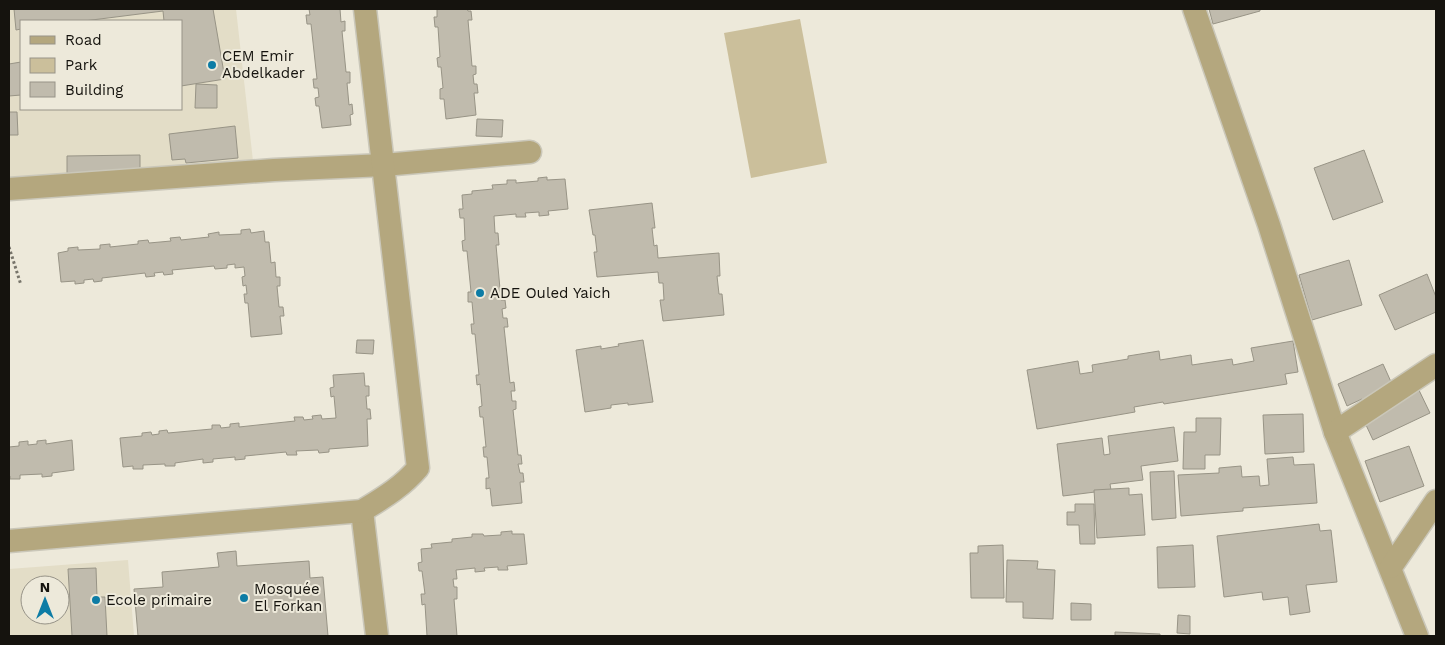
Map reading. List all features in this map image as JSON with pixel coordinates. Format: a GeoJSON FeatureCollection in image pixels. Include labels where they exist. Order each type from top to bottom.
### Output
{"type":"FeatureCollection","features":[{"type":"Feature","properties":{"kind":"street"},"geometry":{"type":"LineString","coordinates":[[9,541],[362,511],[394,492],[418,468],[366,9]]}},
{"type":"Feature","properties":{"kind":"street"},"geometry":{"type":"LineString","coordinates":[[1194,9],[1269,225],[1335,432],[1417,636]]}},
{"type":"Feature","properties":{"kind":"street"},"geometry":{"type":"LineString","coordinates":[[9,189],[274,170],[384,166],[530,152]]}},
{"type":"Feature","properties":{"kind":"street"},"geometry":{"type":"LineString","coordinates":[[1335,432],[1436,365]]}},
{"type":"Feature","properties":{"kind":"street"},"geometry":{"type":"LineString","coordinates":[[1390,567],[1436,502]]}},
{"type":"Feature","properties":{"kind":"street"},"geometry":{"type":"LineString","coordinates":[[362,511],[377,636]]}},
{"type":"Feature","properties":{"kind":"path"},"geometry":{"type":"LineString","coordinates":[[9,247],[21,285]]}},
{"type":"Feature","properties":{"kind":"shaded area","name":"CEM Emir Abdelkader"},"geometry":{"type":"Polygon","coordinates":[[[9,9],[236,9],[253,161],[9,184],[9,9]]]}},
{"type":"Feature","properties":{"kind":"shaded area","name":"Ecole primaire"},"geometry":{"type":"Polygon","coordinates":[[[128,560],[134,636],[9,636],[9,569],[128,560]]]}},
{"type":"Feature","properties":{"kind":"green space"},"geometry":{"type":"Polygon","coordinates":[[[800,19],[827,163],[751,178],[724,33],[800,19]]]}},
{"type":"Feature","properties":{"kind":"building"},"geometry":{"type":"Polygon","coordinates":[[[14,9],[213,9],[225,79],[182,86],[182,20],[164,20],[163,11],[92,20],[20,20],[20,29],[16,30],[14,9]]]}},
{"type":"Feature","properties":{"kind":"building"},"geometry":{"type":"Polygon","coordinates":[[[309,9],[340,9],[341,22],[345,21],[345,31],[342,31],[346,72],[350,72],[350,83],[347,83],[349,105],[352,104],[353,114],[350,115],[351,125],[322,128],[319,106],[316,106],[315,98],[319,97],[318,88],[314,88],[313,79],[317,79],[311,24],[307,24],[306,15],[310,15],[309,9]]]}},
{"type":"Feature","properties":{"kind":"building"},"geometry":{"type":"Polygon","coordinates":[[[437,9],[467,9],[471,11],[472,20],[468,20],[472,66],[476,66],[476,74],[473,75],[478,93],[474,93],[476,115],[446,119],[444,99],[440,99],[440,89],[443,88],[441,67],[438,67],[437,58],[440,57],[438,27],[435,27],[434,17],[437,17],[437,9]]]}},
{"type":"Feature","properties":{"kind":"building"},"geometry":{"type":"Polygon","coordinates":[[[1209,9],[1260,9],[1260,11],[1213,24],[1209,9]]]}},
{"type":"Feature","properties":{"kind":"building"},"geometry":{"type":"Polygon","coordinates":[[[20,62],[20,95],[9,96],[9,64],[20,62]]]}},
{"type":"Feature","properties":{"kind":"building"},"geometry":{"type":"Polygon","coordinates":[[[196,84],[217,85],[217,108],[195,108],[196,84]]]}},
{"type":"Feature","properties":{"kind":"building"},"geometry":{"type":"Polygon","coordinates":[[[9,112],[17,112],[18,135],[9,135],[9,112]]]}},
{"type":"Feature","properties":{"kind":"building"},"geometry":{"type":"Polygon","coordinates":[[[477,119],[503,120],[502,137],[476,136],[477,119]]]}},
{"type":"Feature","properties":{"kind":"building"},"geometry":{"type":"Polygon","coordinates":[[[235,126],[238,158],[186,163],[185,159],[172,160],[169,134],[235,126]]]}},
{"type":"Feature","properties":{"kind":"building"},"geometry":{"type":"Polygon","coordinates":[[[1364,150],[1383,202],[1333,220],[1314,168],[1364,150]]]}},
{"type":"Feature","properties":{"kind":"building"},"geometry":{"type":"Polygon","coordinates":[[[140,155],[140,172],[67,173],[67,156],[140,155]]]}},
{"type":"Feature","properties":{"kind":"building"},"geometry":{"type":"Polygon","coordinates":[[[547,177],[547,180],[565,179],[568,209],[548,211],[549,215],[539,216],[539,212],[525,213],[526,217],[516,217],[516,214],[494,216],[495,233],[498,233],[499,245],[496,245],[501,300],[505,300],[506,308],[502,309],[503,318],[507,318],[508,327],[504,327],[510,383],[514,382],[515,391],[511,391],[512,401],[516,401],[516,409],[513,410],[518,455],[521,455],[522,464],[518,464],[520,473],[523,473],[524,482],[520,482],[522,503],[492,506],[490,488],[486,489],[486,478],[489,478],[487,457],[484,457],[483,447],[486,447],[483,417],[480,417],[479,407],[482,406],[480,384],[477,385],[476,375],[479,375],[475,334],[472,334],[471,324],[474,324],[472,302],[468,302],[468,292],[471,292],[467,251],[463,251],[462,241],[465,240],[464,218],[460,218],[459,209],[463,209],[462,195],[472,194],[472,191],[493,189],[492,185],[507,184],[507,180],[516,180],[516,183],[538,181],[538,178],[547,177]]]}},
{"type":"Feature","properties":{"kind":"building"},"geometry":{"type":"Polygon","coordinates":[[[652,203],[655,228],[652,228],[654,246],[657,245],[658,258],[719,253],[720,276],[717,276],[719,294],[722,294],[724,315],[663,321],[660,300],[664,300],[663,283],[659,283],[658,272],[597,277],[594,252],[597,252],[595,235],[593,235],[589,210],[652,203]]]}},
{"type":"Feature","properties":{"kind":"building"},"geometry":{"type":"Polygon","coordinates":[[[250,229],[251,233],[264,231],[265,242],[269,242],[271,263],[275,262],[276,277],[280,277],[280,286],[277,286],[279,307],[283,307],[284,316],[280,316],[282,334],[251,337],[248,303],[245,303],[244,294],[247,294],[246,285],[243,286],[242,277],[245,276],[244,267],[235,268],[235,264],[227,265],[227,268],[215,269],[214,266],[172,270],[173,274],[154,273],[155,276],[146,277],[145,273],[102,278],[102,281],[94,282],[93,279],[75,284],[75,281],[61,282],[58,253],[68,251],[68,248],[78,247],[78,250],[100,249],[100,245],[110,244],[110,247],[138,244],[138,241],[148,240],[149,243],[171,241],[170,238],[180,237],[181,240],[209,237],[208,234],[219,232],[219,235],[241,234],[241,230],[250,229]]]}},
{"type":"Feature","properties":{"kind":"building"},"geometry":{"type":"Polygon","coordinates":[[[1349,260],[1362,305],[1312,320],[1299,275],[1349,260]]]}},
{"type":"Feature","properties":{"kind":"building"},"geometry":{"type":"Polygon","coordinates":[[[1427,274],[1436,297],[1436,312],[1395,330],[1379,295],[1427,274]]]}},
{"type":"Feature","properties":{"kind":"building"},"geometry":{"type":"Polygon","coordinates":[[[357,340],[374,340],[373,354],[356,353],[357,340]]]}},
{"type":"Feature","properties":{"kind":"building"},"geometry":{"type":"Polygon","coordinates":[[[643,340],[653,402],[611,405],[611,408],[585,412],[576,350],[601,346],[601,349],[643,340]]]}},
{"type":"Feature","properties":{"kind":"building"},"geometry":{"type":"Polygon","coordinates":[[[1293,341],[1298,372],[1285,374],[1287,384],[1134,407],[1135,412],[1037,429],[1027,370],[1078,361],[1080,374],[1093,372],[1092,365],[1159,351],[1160,360],[1191,355],[1192,365],[1232,359],[1233,365],[1254,361],[1251,348],[1293,341]]]}},
{"type":"Feature","properties":{"kind":"building"},"geometry":{"type":"Polygon","coordinates":[[[1383,364],[1396,393],[1365,407],[1362,399],[1347,406],[1338,384],[1383,364]]]}},
{"type":"Feature","properties":{"kind":"building"},"geometry":{"type":"Polygon","coordinates":[[[364,373],[365,386],[369,386],[369,396],[366,396],[367,409],[370,409],[371,419],[367,419],[368,446],[329,449],[329,452],[319,453],[318,450],[296,451],[297,455],[287,455],[286,452],[245,456],[245,459],[235,460],[235,457],[213,459],[213,462],[203,463],[203,459],[175,463],[175,466],[165,466],[165,464],[143,465],[143,469],[133,469],[133,466],[123,467],[120,438],[142,436],[142,433],[151,432],[152,435],[159,434],[159,431],[167,430],[168,433],[212,429],[212,425],[220,425],[221,428],[239,423],[239,427],[295,421],[294,417],[303,417],[304,420],[313,419],[312,416],[321,415],[322,419],[336,418],[334,396],[331,397],[330,388],[334,387],[333,375],[364,373]]]}},
{"type":"Feature","properties":{"kind":"building"},"geometry":{"type":"Polygon","coordinates":[[[1416,384],[1430,413],[1373,440],[1359,410],[1416,384]]]}},
{"type":"Feature","properties":{"kind":"building"},"geometry":{"type":"Polygon","coordinates":[[[1303,414],[1304,452],[1265,454],[1263,415],[1303,414]]]}},
{"type":"Feature","properties":{"kind":"building"},"geometry":{"type":"Polygon","coordinates":[[[1196,418],[1221,418],[1220,455],[1205,455],[1205,469],[1183,469],[1184,432],[1196,432],[1196,418]]]}},
{"type":"Feature","properties":{"kind":"building"},"geometry":{"type":"Polygon","coordinates":[[[1174,427],[1178,461],[1141,466],[1143,480],[1110,484],[1111,490],[1063,496],[1057,444],[1102,438],[1104,455],[1110,454],[1108,436],[1174,427]]]}},
{"type":"Feature","properties":{"kind":"building"},"geometry":{"type":"Polygon","coordinates":[[[46,440],[46,444],[72,440],[74,470],[52,473],[52,476],[42,477],[42,474],[20,475],[20,479],[10,479],[9,447],[19,446],[19,442],[28,441],[28,445],[46,440]]]}},
{"type":"Feature","properties":{"kind":"building"},"geometry":{"type":"Polygon","coordinates":[[[1409,446],[1424,486],[1380,502],[1365,461],[1409,446]]]}},
{"type":"Feature","properties":{"kind":"building"},"geometry":{"type":"Polygon","coordinates":[[[1293,457],[1294,465],[1314,464],[1317,503],[1243,508],[1243,511],[1181,516],[1178,475],[1219,473],[1219,468],[1241,466],[1242,477],[1259,476],[1260,486],[1269,485],[1267,459],[1293,457]]]}},
{"type":"Feature","properties":{"kind":"building"},"geometry":{"type":"Polygon","coordinates":[[[1174,471],[1176,518],[1152,520],[1150,472],[1174,471]]]}},
{"type":"Feature","properties":{"kind":"building"},"geometry":{"type":"Polygon","coordinates":[[[1129,488],[1129,495],[1142,494],[1145,535],[1097,538],[1094,490],[1129,488]]]}},
{"type":"Feature","properties":{"kind":"building"},"geometry":{"type":"Polygon","coordinates":[[[1075,504],[1094,504],[1095,544],[1080,544],[1079,525],[1067,525],[1067,512],[1075,512],[1075,504]]]}},
{"type":"Feature","properties":{"kind":"building"},"geometry":{"type":"Polygon","coordinates":[[[1319,524],[1320,531],[1331,530],[1337,582],[1306,585],[1310,612],[1290,615],[1288,597],[1263,600],[1262,592],[1224,597],[1217,536],[1319,524]]]}},
{"type":"Feature","properties":{"kind":"building"},"geometry":{"type":"Polygon","coordinates":[[[512,531],[512,534],[524,534],[527,564],[507,566],[508,570],[498,570],[498,567],[484,568],[485,571],[475,572],[475,568],[456,570],[457,579],[453,579],[454,587],[457,587],[457,599],[454,599],[457,636],[427,636],[425,604],[422,605],[421,594],[425,594],[422,571],[419,571],[418,563],[422,562],[421,549],[432,548],[431,544],[452,542],[452,539],[472,537],[472,534],[483,534],[484,536],[501,535],[501,532],[512,531]]]}},
{"type":"Feature","properties":{"kind":"building"},"geometry":{"type":"Polygon","coordinates":[[[1003,545],[1004,598],[971,598],[970,553],[978,553],[978,546],[1003,545]]]}},
{"type":"Feature","properties":{"kind":"building"},"geometry":{"type":"Polygon","coordinates":[[[1193,545],[1195,587],[1158,588],[1157,547],[1193,545]]]}},
{"type":"Feature","properties":{"kind":"building"},"geometry":{"type":"Polygon","coordinates":[[[236,551],[237,566],[309,561],[310,578],[323,577],[328,636],[138,636],[134,589],[163,587],[162,572],[219,567],[217,553],[236,551]]]}},
{"type":"Feature","properties":{"kind":"building"},"geometry":{"type":"Polygon","coordinates":[[[1007,560],[1038,561],[1037,569],[1055,570],[1053,619],[1023,618],[1023,602],[1006,602],[1007,560]]]}},
{"type":"Feature","properties":{"kind":"building"},"geometry":{"type":"Polygon","coordinates":[[[96,568],[97,597],[105,597],[107,636],[72,636],[70,575],[68,575],[68,569],[96,568]]]}},
{"type":"Feature","properties":{"kind":"building"},"geometry":{"type":"Polygon","coordinates":[[[1071,603],[1091,604],[1091,620],[1071,620],[1071,603]]]}},
{"type":"Feature","properties":{"kind":"building"},"geometry":{"type":"Polygon","coordinates":[[[1178,615],[1190,616],[1190,634],[1177,633],[1178,615]]]}},
{"type":"Feature","properties":{"kind":"building"},"geometry":{"type":"Polygon","coordinates":[[[1115,632],[1160,634],[1160,636],[1115,636],[1115,632]]]}},
{"type":"Feature","properties":{"kind":"place","name":"CEM Emir Abdelkader"},"geometry":{"type":"Point","coordinates":[212,65]}},
{"type":"Feature","properties":{"kind":"place","name":"ADE Ouled Yaich"},"geometry":{"type":"Point","coordinates":[480,293]}},
{"type":"Feature","properties":{"kind":"place","name":"Mosquée El Forkan"},"geometry":{"type":"Point","coordinates":[244,598]}},
{"type":"Feature","properties":{"kind":"place","name":"Ecole primaire"},"geometry":{"type":"Point","coordinates":[96,600]}}]}
